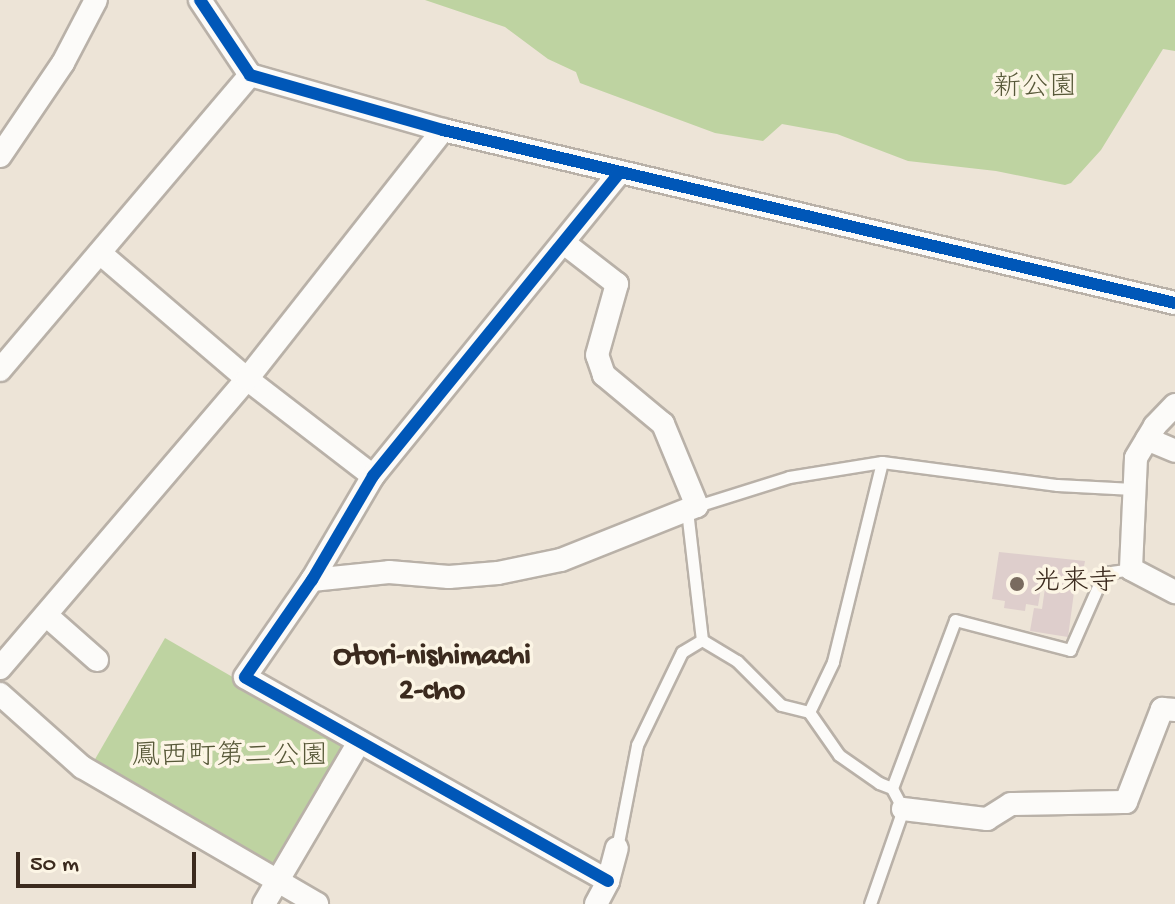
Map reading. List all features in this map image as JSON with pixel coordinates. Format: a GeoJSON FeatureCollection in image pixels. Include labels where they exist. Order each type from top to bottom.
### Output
{"type":"FeatureCollection","features":[{"type":"Feature","properties":{"kind":"street"},"geometry":{"type":"LineString","coordinates":[[0,156],[63,63],[96,0]]}},
{"type":"Feature","properties":{"kind":"street"},"geometry":{"type":"LineString","coordinates":[[200,0],[250,75],[443,130],[1175,303]]}},
{"type":"Feature","properties":{"kind":"street"},"geometry":{"type":"LineString","coordinates":[[0,370],[250,75]]}},
{"type":"Feature","properties":{"kind":"street"},"geometry":{"type":"LineString","coordinates":[[0,668],[247,379],[443,130]]}},
{"type":"Feature","properties":{"kind":"street"},"geometry":{"type":"LineString","coordinates":[[608,881],[245,677],[312,580],[373,476],[619,173]]}},
{"type":"Feature","properties":{"kind":"street"},"geometry":{"type":"LineString","coordinates":[[312,580],[389,572],[449,577],[498,573],[561,560],[692,508],[663,424],[604,375],[597,355],[617,284],[564,243]]}},
{"type":"Feature","properties":{"kind":"street"},"geometry":{"type":"LineString","coordinates":[[100,253],[247,379],[373,476]]}},
{"type":"Feature","properties":{"kind":"street"},"geometry":{"type":"LineString","coordinates":[[1175,405],[1147,439],[1136,458],[1131,569],[1175,592]]}},
{"type":"Feature","properties":{"kind":"street"},"geometry":{"type":"LineString","coordinates":[[1147,439],[1175,451]]}},
{"type":"Feature","properties":{"kind":"street"},"geometry":{"type":"LineString","coordinates":[[46,615],[97,660]]}},
{"type":"Feature","properties":{"kind":"street"},"geometry":{"type":"LineString","coordinates":[[0,694],[82,767],[317,904]]}},
{"type":"Feature","properties":{"kind":"street"},"geometry":{"type":"LineString","coordinates":[[903,809],[987,819],[1011,804],[1126,802],[1162,709],[1175,710]]}},
{"type":"Feature","properties":{"kind":"street"},"geometry":{"type":"LineString","coordinates":[[264,904],[359,742]]}},
{"type":"Feature","properties":{"kind":"street"},"geometry":{"type":"LineString","coordinates":[[596,904],[608,881],[617,848]]}},
{"type":"Feature","properties":{"kind":"lane"},"geometry":{"type":"LineString","coordinates":[[809,712],[833,662],[882,462]]}},
{"type":"Feature","properties":{"kind":"lane"},"geometry":{"type":"LineString","coordinates":[[702,640],[692,508],[789,477],[882,462],[1057,485],[1133,489]]}},
{"type":"Feature","properties":{"kind":"lane"},"geometry":{"type":"LineString","coordinates":[[892,788],[955,620],[1070,650],[1104,573],[1131,569]]}},
{"type":"Feature","properties":{"kind":"lane"},"geometry":{"type":"LineString","coordinates":[[702,640],[737,661],[781,705],[809,712],[839,755],[879,783],[892,788],[903,809],[870,904]]}},
{"type":"Feature","properties":{"kind":"lane"},"geometry":{"type":"LineString","coordinates":[[617,848],[637,745],[682,652],[702,640]]}},
{"type":"Feature","properties":{"kind":"green space","name":"新公園"},"geometry":{"type":"Polygon","coordinates":[[[425,0],[1175,0],[1175,51],[1163,49],[1101,150],[1071,183],[1065,185],[996,171],[908,161],[837,134],[782,124],[763,141],[715,133],[580,83],[576,72],[548,59],[505,27],[425,0]]]}},
{"type":"Feature","properties":{"kind":"green space","name":"鳳西町第二公園"},"geometry":{"type":"Polygon","coordinates":[[[165,638],[347,743],[276,866],[94,761],[165,638]]]}},
{"type":"Feature","properties":{"kind":"building"},"geometry":{"type":"Polygon","coordinates":[[[999,552],[1085,561],[1081,582],[1043,576],[1038,606],[1026,604],[1025,611],[1004,608],[1005,601],[992,599],[999,552]]]}},
{"type":"Feature","properties":{"kind":"building"},"geometry":{"type":"Polygon","coordinates":[[[1046,581],[1075,585],[1068,637],[1030,631],[1034,608],[1042,609],[1046,581]]]}},
{"type":"Feature","properties":{"kind":"cycle path"},"geometry":{"type":"LineString","coordinates":[[200,0],[250,75],[443,130],[1175,303]]}},
{"type":"Feature","properties":{"kind":"cycle path"},"geometry":{"type":"LineString","coordinates":[[608,881],[245,677],[312,580],[373,476],[619,173]]}},
{"type":"Feature","properties":{"kind":"place","name":"光来寺"},"geometry":{"type":"Point","coordinates":[1017,584]}},
{"type":"Feature","properties":{"kind":"district","name":"Otori-nishimachi 2-cho"},"geometry":{"type":"Point","coordinates":[432,675]}}]}
